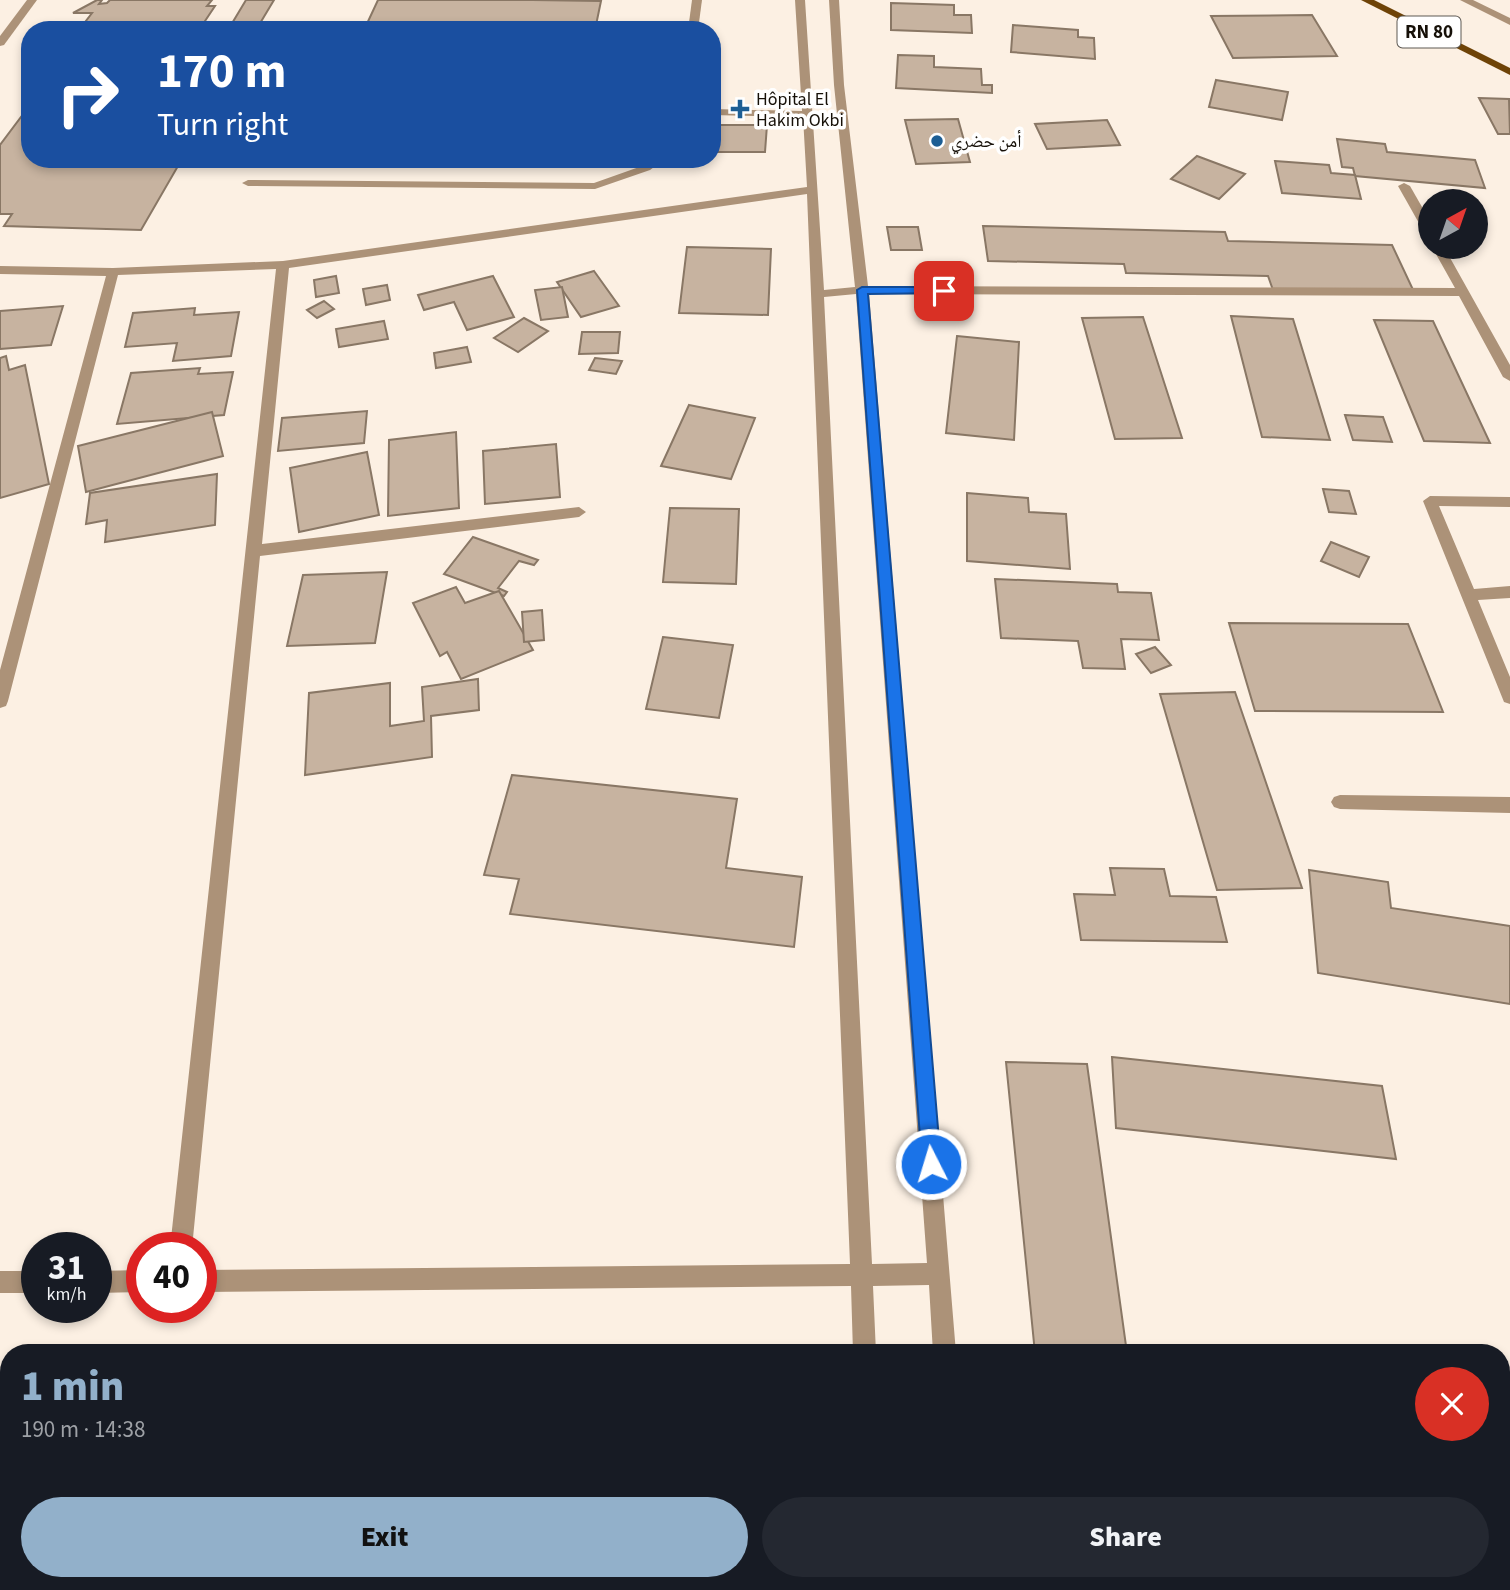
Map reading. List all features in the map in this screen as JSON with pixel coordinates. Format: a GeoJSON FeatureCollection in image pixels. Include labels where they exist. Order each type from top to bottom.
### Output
{"type":"FeatureCollection","features":[{"type":"Feature","properties":{"kind":"main road","name":"RN 80"},"geometry":{"type":"LineString","coordinates":[[1366,0],[1510,74]]}},
{"type":"Feature","properties":{"kind":"street"},"geometry":{"type":"LineString","coordinates":[[0,43],[32,0]]}},
{"type":"Feature","properties":{"kind":"street"},"geometry":{"type":"LineString","coordinates":[[694,21],[697,0]]}},
{"type":"Feature","properties":{"kind":"street"},"geometry":{"type":"LineString","coordinates":[[800,0],[813,190],[865,1344]]}},
{"type":"Feature","properties":{"kind":"street"},"geometry":{"type":"LineString","coordinates":[[834,0],[839,85],[862,290],[944,1344]]}},
{"type":"Feature","properties":{"kind":"street"},"geometry":{"type":"LineString","coordinates":[[1465,0],[1510,22]]}},
{"type":"Feature","properties":{"kind":"street"},"geometry":{"type":"LineString","coordinates":[[721,112],[807,114]]}},
{"type":"Feature","properties":{"kind":"street"},"geometry":{"type":"LineString","coordinates":[[247,183],[594,186],[646,168]]}},
{"type":"Feature","properties":{"kind":"street"},"geometry":{"type":"LineString","coordinates":[[1404,186],[1418,211]]}},
{"type":"Feature","properties":{"kind":"street"},"geometry":{"type":"LineString","coordinates":[[0,270],[113,272],[283,265],[813,190]]}},
{"type":"Feature","properties":{"kind":"street"},"geometry":{"type":"LineString","coordinates":[[1445,259],[1510,377]]}},
{"type":"Feature","properties":{"kind":"street"},"geometry":{"type":"LineString","coordinates":[[183,1232],[283,265]]}},
{"type":"Feature","properties":{"kind":"street"},"geometry":{"type":"LineString","coordinates":[[0,701],[113,272]]}},
{"type":"Feature","properties":{"kind":"street"},"geometry":{"type":"LineString","coordinates":[[816,294],[862,290],[1463,292]]}},
{"type":"Feature","properties":{"kind":"street"},"geometry":{"type":"LineString","coordinates":[[1510,502],[1430,501],[1510,697]]}},
{"type":"Feature","properties":{"kind":"street"},"geometry":{"type":"LineString","coordinates":[[253,551],[579,512]]}},
{"type":"Feature","properties":{"kind":"street"},"geometry":{"type":"LineString","coordinates":[[1468,595],[1510,592]]}},
{"type":"Feature","properties":{"kind":"street"},"geometry":{"type":"LineString","coordinates":[[1340,802],[1510,805]]}},
{"type":"Feature","properties":{"kind":"street"},"geometry":{"type":"LineString","coordinates":[[217,1281],[940,1274]]}},
{"type":"Feature","properties":{"kind":"street"},"geometry":{"type":"LineString","coordinates":[[0,1282],[21,1282]]}},
{"type":"Feature","properties":{"kind":"building"},"geometry":{"type":"Polygon","coordinates":[[[97,0],[102,0],[99,4],[110,0],[212,0],[207,6],[215,6],[205,21],[86,21],[92,13],[73,13],[97,0]]]}},
{"type":"Feature","properties":{"kind":"building"},"geometry":{"type":"Polygon","coordinates":[[[246,0],[274,0],[261,21],[233,21],[246,0]]]}},
{"type":"Feature","properties":{"kind":"building"},"geometry":{"type":"Polygon","coordinates":[[[378,0],[601,1],[597,21],[368,21],[378,0]]]}},
{"type":"Feature","properties":{"kind":"building"},"geometry":{"type":"Polygon","coordinates":[[[891,3],[954,5],[954,15],[971,15],[972,33],[891,30],[891,3]]]}},
{"type":"Feature","properties":{"kind":"building"},"geometry":{"type":"Polygon","coordinates":[[[1312,15],[1337,56],[1233,58],[1211,16],[1312,15]]]}},
{"type":"Feature","properties":{"kind":"building"},"geometry":{"type":"Polygon","coordinates":[[[1013,25],[1078,30],[1078,37],[1094,38],[1095,59],[1011,52],[1013,25]]]}},
{"type":"Feature","properties":{"kind":"building"},"geometry":{"type":"Polygon","coordinates":[[[898,55],[934,56],[934,67],[981,69],[982,85],[992,85],[992,93],[896,88],[898,55]]]}},
{"type":"Feature","properties":{"kind":"building"},"geometry":{"type":"Polygon","coordinates":[[[1216,80],[1288,92],[1282,120],[1209,107],[1216,80]]]}},
{"type":"Feature","properties":{"kind":"building"},"geometry":{"type":"Polygon","coordinates":[[[1479,98],[1509,99],[1510,134],[1498,134],[1479,98]]]}},
{"type":"Feature","properties":{"kind":"building"},"geometry":{"type":"Polygon","coordinates":[[[21,117],[21,168],[177,168],[141,230],[4,226],[12,214],[0,214],[0,145],[21,117]]]}},
{"type":"Feature","properties":{"kind":"building","name":"أمن حضري"},"geometry":{"type":"Polygon","coordinates":[[[958,119],[970,162],[916,164],[905,120],[958,119]]]}},
{"type":"Feature","properties":{"kind":"building"},"geometry":{"type":"Polygon","coordinates":[[[1107,120],[1120,145],[1047,149],[1035,124],[1107,120]]]}},
{"type":"Feature","properties":{"kind":"building"},"geometry":{"type":"Polygon","coordinates":[[[721,125],[767,125],[765,152],[721,152],[721,125]]]}},
{"type":"Feature","properties":{"kind":"building"},"geometry":{"type":"Polygon","coordinates":[[[1337,139],[1385,144],[1387,152],[1475,160],[1485,188],[1355,176],[1353,168],[1342,167],[1337,139]]]}},
{"type":"Feature","properties":{"kind":"building"},"geometry":{"type":"Polygon","coordinates":[[[1197,156],[1245,174],[1219,199],[1171,179],[1197,156]]]}},
{"type":"Feature","properties":{"kind":"building"},"geometry":{"type":"Polygon","coordinates":[[[1275,161],[1329,165],[1331,173],[1355,175],[1361,199],[1282,193],[1275,161]]]}},
{"type":"Feature","properties":{"kind":"building"},"geometry":{"type":"Polygon","coordinates":[[[983,226],[1225,232],[1228,241],[1392,245],[1415,294],[1273,290],[1268,276],[1126,273],[1124,264],[988,261],[983,226]]]}},
{"type":"Feature","properties":{"kind":"building"},"geometry":{"type":"Polygon","coordinates":[[[887,227],[918,227],[922,250],[891,250],[887,227]]]}},
{"type":"Feature","properties":{"kind":"building"},"geometry":{"type":"Polygon","coordinates":[[[687,247],[771,249],[768,315],[679,313],[687,247]]]}},
{"type":"Feature","properties":{"kind":"building"},"geometry":{"type":"Polygon","coordinates":[[[594,271],[619,306],[581,317],[557,282],[594,271]]]}},
{"type":"Feature","properties":{"kind":"building"},"geometry":{"type":"Polygon","coordinates":[[[336,276],[339,293],[316,297],[314,280],[336,276]]]}},
{"type":"Feature","properties":{"kind":"building"},"geometry":{"type":"Polygon","coordinates":[[[493,276],[514,317],[467,330],[454,302],[424,310],[418,295],[493,276]]]}},
{"type":"Feature","properties":{"kind":"building"},"geometry":{"type":"Polygon","coordinates":[[[387,285],[390,300],[366,305],[363,289],[387,285]]]}},
{"type":"Feature","properties":{"kind":"building"},"geometry":{"type":"Polygon","coordinates":[[[562,287],[568,317],[541,320],[535,290],[562,287]]]}},
{"type":"Feature","properties":{"kind":"building"},"geometry":{"type":"Polygon","coordinates":[[[324,301],[334,309],[317,318],[307,310],[324,301]]]}},
{"type":"Feature","properties":{"kind":"building"},"geometry":{"type":"Polygon","coordinates":[[[63,306],[51,345],[0,349],[0,311],[63,306]]]}},
{"type":"Feature","properties":{"kind":"building"},"geometry":{"type":"Polygon","coordinates":[[[195,308],[194,315],[239,312],[231,356],[173,361],[177,343],[125,347],[133,313],[195,308]]]}},
{"type":"Feature","properties":{"kind":"building"},"geometry":{"type":"Polygon","coordinates":[[[1231,316],[1293,319],[1330,440],[1262,437],[1231,316]]]}},
{"type":"Feature","properties":{"kind":"building"},"geometry":{"type":"Polygon","coordinates":[[[1143,317],[1182,438],[1115,439],[1082,318],[1143,317]]]}},
{"type":"Feature","properties":{"kind":"building"},"geometry":{"type":"Polygon","coordinates":[[[524,318],[548,331],[518,352],[494,338],[524,318]]]}},
{"type":"Feature","properties":{"kind":"building"},"geometry":{"type":"Polygon","coordinates":[[[1374,320],[1433,321],[1490,443],[1424,441],[1374,320]]]}},
{"type":"Feature","properties":{"kind":"building"},"geometry":{"type":"Polygon","coordinates":[[[384,321],[388,339],[339,347],[336,329],[384,321]]]}},
{"type":"Feature","properties":{"kind":"building"},"geometry":{"type":"Polygon","coordinates":[[[582,332],[620,332],[618,353],[579,354],[582,332]]]}},
{"type":"Feature","properties":{"kind":"building"},"geometry":{"type":"Polygon","coordinates":[[[957,336],[1019,342],[1014,440],[946,433],[957,336]]]}},
{"type":"Feature","properties":{"kind":"building"},"geometry":{"type":"Polygon","coordinates":[[[467,347],[471,362],[436,368],[434,353],[467,347]]]}},
{"type":"Feature","properties":{"kind":"building"},"geometry":{"type":"Polygon","coordinates":[[[6,356],[9,370],[25,365],[49,484],[0,498],[0,358],[6,356]]]}},
{"type":"Feature","properties":{"kind":"building"},"geometry":{"type":"Polygon","coordinates":[[[595,358],[622,361],[616,374],[589,370],[595,358]]]}},
{"type":"Feature","properties":{"kind":"building"},"geometry":{"type":"Polygon","coordinates":[[[200,368],[198,374],[233,372],[224,415],[117,424],[131,373],[200,368]]]}},
{"type":"Feature","properties":{"kind":"building"},"geometry":{"type":"Polygon","coordinates":[[[689,405],[755,418],[731,479],[661,466],[689,405]]]}},
{"type":"Feature","properties":{"kind":"building"},"geometry":{"type":"Polygon","coordinates":[[[367,411],[364,443],[278,451],[282,418],[367,411]]]}},
{"type":"Feature","properties":{"kind":"building"},"geometry":{"type":"Polygon","coordinates":[[[212,412],[223,456],[86,492],[78,446],[212,412]]]}},
{"type":"Feature","properties":{"kind":"building"},"geometry":{"type":"Polygon","coordinates":[[[1345,415],[1383,417],[1392,442],[1353,440],[1345,415]]]}},
{"type":"Feature","properties":{"kind":"building"},"geometry":{"type":"Polygon","coordinates":[[[456,432],[459,508],[388,516],[389,440],[456,432]]]}},
{"type":"Feature","properties":{"kind":"building"},"geometry":{"type":"Polygon","coordinates":[[[556,444],[560,497],[485,504],[483,451],[556,444]]]}},
{"type":"Feature","properties":{"kind":"building"},"geometry":{"type":"Polygon","coordinates":[[[367,452],[379,515],[299,532],[290,468],[367,452]]]}},
{"type":"Feature","properties":{"kind":"building"},"geometry":{"type":"Polygon","coordinates":[[[217,474],[215,525],[105,542],[107,520],[86,524],[90,493],[217,474]]]}},
{"type":"Feature","properties":{"kind":"building"},"geometry":{"type":"Polygon","coordinates":[[[1323,489],[1349,491],[1356,514],[1329,512],[1323,489]]]}},
{"type":"Feature","properties":{"kind":"building"},"geometry":{"type":"Polygon","coordinates":[[[967,493],[1028,498],[1029,512],[1066,514],[1070,569],[967,561],[967,493]]]}},
{"type":"Feature","properties":{"kind":"building"},"geometry":{"type":"Polygon","coordinates":[[[670,508],[739,509],[736,584],[663,582],[670,508]]]}},
{"type":"Feature","properties":{"kind":"building"},"geometry":{"type":"Polygon","coordinates":[[[473,537],[538,560],[534,565],[519,561],[498,588],[507,592],[504,596],[444,574],[473,537]]]}},
{"type":"Feature","properties":{"kind":"building"},"geometry":{"type":"Polygon","coordinates":[[[1331,542],[1369,557],[1359,577],[1321,561],[1331,542]]]}},
{"type":"Feature","properties":{"kind":"building"},"geometry":{"type":"Polygon","coordinates":[[[387,572],[375,643],[287,646],[303,575],[387,572]]]}},
{"type":"Feature","properties":{"kind":"building"},"geometry":{"type":"Polygon","coordinates":[[[995,579],[1117,584],[1118,592],[1151,593],[1159,640],[1121,639],[1125,669],[1083,668],[1078,641],[1001,638],[995,579]]]}},
{"type":"Feature","properties":{"kind":"building"},"geometry":{"type":"Polygon","coordinates":[[[456,587],[465,603],[499,591],[533,650],[461,679],[447,652],[440,656],[413,603],[456,587]]]}},
{"type":"Feature","properties":{"kind":"building"},"geometry":{"type":"Polygon","coordinates":[[[542,610],[544,640],[524,642],[522,612],[542,610]]]}},
{"type":"Feature","properties":{"kind":"building"},"geometry":{"type":"Polygon","coordinates":[[[1229,623],[1408,624],[1443,712],[1255,711],[1229,623]]]}},
{"type":"Feature","properties":{"kind":"building"},"geometry":{"type":"Polygon","coordinates":[[[663,637],[733,645],[719,718],[646,709],[663,637]]]}},
{"type":"Feature","properties":{"kind":"building"},"geometry":{"type":"Polygon","coordinates":[[[1155,647],[1171,665],[1151,673],[1136,654],[1155,647]]]}},
{"type":"Feature","properties":{"kind":"building"},"geometry":{"type":"Polygon","coordinates":[[[478,679],[479,710],[431,716],[432,757],[305,775],[309,693],[390,683],[390,726],[424,721],[422,687],[478,679]]]}},
{"type":"Feature","properties":{"kind":"building"},"geometry":{"type":"Polygon","coordinates":[[[1235,692],[1302,888],[1217,890],[1160,694],[1235,692]]]}},
{"type":"Feature","properties":{"kind":"building"},"geometry":{"type":"Polygon","coordinates":[[[512,775],[737,799],[726,868],[802,877],[794,947],[510,914],[519,879],[484,875],[512,775]]]}},
{"type":"Feature","properties":{"kind":"building"},"geometry":{"type":"Polygon","coordinates":[[[1110,868],[1164,869],[1170,896],[1216,897],[1227,942],[1081,940],[1074,894],[1115,895],[1110,868]]]}},
{"type":"Feature","properties":{"kind":"building"},"geometry":{"type":"Polygon","coordinates":[[[1309,870],[1388,882],[1391,908],[1510,926],[1510,1004],[1318,973],[1309,870]]]}},
{"type":"Feature","properties":{"kind":"building"},"geometry":{"type":"Polygon","coordinates":[[[1112,1057],[1382,1086],[1396,1159],[1116,1128],[1112,1057]]]}},
{"type":"Feature","properties":{"kind":"building"},"geometry":{"type":"Polygon","coordinates":[[[1006,1062],[1087,1064],[1126,1344],[1034,1344],[1006,1062]]]}},
{"type":"Feature","properties":{"kind":"place","name":"Hôpital El Hakim Okbi"},"geometry":{"type":"Point","coordinates":[740,109]}},
{"type":"Feature","properties":{"kind":"place","name":"أمن حضري"},"geometry":{"type":"Point","coordinates":[937,141]}},
{"type":"Feature","properties":{"kind":"route"},"geometry":{"type":"LineString","coordinates":[[931,1164],[862,290],[944,291]]}}]}
